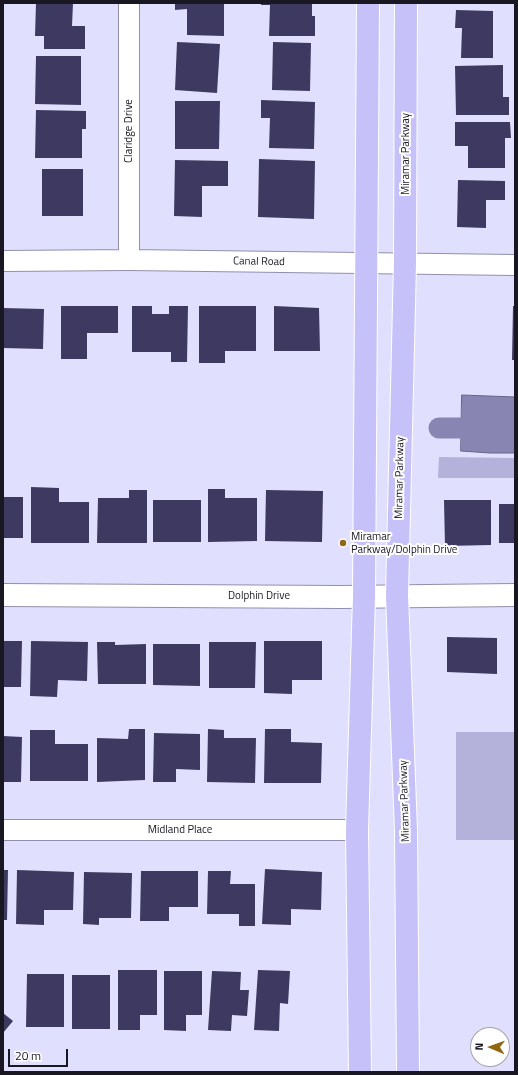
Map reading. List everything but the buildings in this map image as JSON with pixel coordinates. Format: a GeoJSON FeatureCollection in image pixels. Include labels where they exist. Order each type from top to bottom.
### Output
{"type":"FeatureCollection","features":[{"type":"Feature","properties":{"kind":"main road"},"geometry":{"type":"LineString","coordinates":[[360,1072],[357,830],[364,597],[368,3]]}},
{"type":"Feature","properties":{"kind":"main road","name":"Miramar Parkway"},"geometry":{"type":"LineString","coordinates":[[406,3],[405,263],[397,595],[406,831],[408,1072]]}},
{"type":"Feature","properties":{"kind":"street","name":"Claridge Drive"},"geometry":{"type":"LineString","coordinates":[[129,3],[129,260]]}},
{"type":"Feature","properties":{"kind":"street","name":"Canal Road"},"geometry":{"type":"LineString","coordinates":[[3,261],[129,260],[515,265]]}},
{"type":"Feature","properties":{"kind":"street","name":"Dolphin Drive"},"geometry":{"type":"LineString","coordinates":[[3,595],[364,597],[397,595],[515,595]]}},
{"type":"Feature","properties":{"kind":"street","name":"Midland Place"},"geometry":{"type":"LineString","coordinates":[[3,830],[357,830]]}},
{"type":"Feature","properties":{"kind":"shaded area"},"geometry":{"type":"Polygon","coordinates":[[[462,395],[515,397],[515,453],[461,451],[462,395]]]}},
{"type":"Feature","properties":{"kind":"shaded area"},"geometry":{"type":"Polygon","coordinates":[[[439,457],[515,458],[515,478],[438,478],[439,457]]]}},
{"type":"Feature","properties":{"kind":"shaded area"},"geometry":{"type":"Polygon","coordinates":[[[456,732],[515,732],[515,840],[456,840],[456,732]]]}},
{"type":"Feature","properties":{"kind":"waterway"},"geometry":{"type":"LineString","coordinates":[[439,428],[515,428]]}},
{"type":"Feature","properties":{"kind":"place","name":"Miramar Parkway/Dolphin Drive"},"geometry":{"type":"Point","coordinates":[343,543]}}]}
